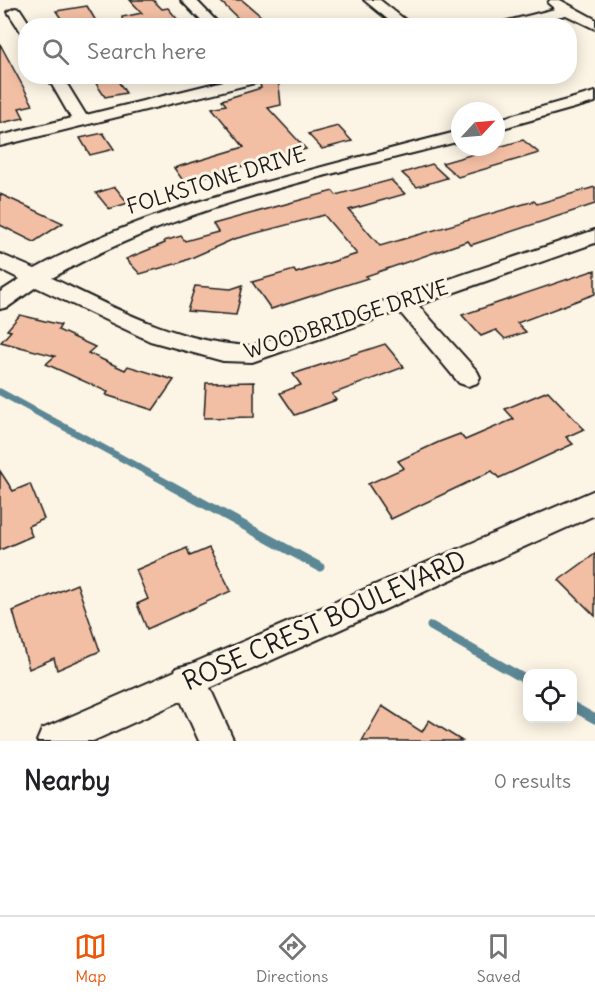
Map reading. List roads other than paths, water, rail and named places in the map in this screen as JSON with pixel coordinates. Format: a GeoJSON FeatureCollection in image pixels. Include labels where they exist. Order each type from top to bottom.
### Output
{"type":"FeatureCollection","features":[{"type":"Feature","properties":{"kind":"street"},"geometry":{"type":"LineString","coordinates":[[188,0],[206,18]]}},
{"type":"Feature","properties":{"kind":"street"},"geometry":{"type":"LineString","coordinates":[[371,0],[395,18]]}},
{"type":"Feature","properties":{"kind":"street"},"geometry":{"type":"LineString","coordinates":[[551,0],[595,25]]}},
{"type":"Feature","properties":{"kind":"street"},"geometry":{"type":"LineString","coordinates":[[531,18],[568,10]]}},
{"type":"Feature","properties":{"kind":"street"},"geometry":{"type":"LineString","coordinates":[[15,12],[19,18]]}},
{"type":"Feature","properties":{"kind":"street"},"geometry":{"type":"LineString","coordinates":[[59,84],[80,119]]}},
{"type":"Feature","properties":{"kind":"street"},"geometry":{"type":"LineString","coordinates":[[0,141],[80,119],[233,84]]}},
{"type":"Feature","properties":{"kind":"street"},"geometry":{"type":"LineString","coordinates":[[505,122],[595,97]]}},
{"type":"Feature","properties":{"kind":"street","name":"FOLKSTONE DRIVE"},"geometry":{"type":"LineString","coordinates":[[0,302],[34,277],[116,237],[197,207],[451,137]]}},
{"type":"Feature","properties":{"kind":"street","name":"WOODBRIDGE DRIVE"},"geometry":{"type":"LineString","coordinates":[[0,261],[146,330],[185,345],[233,355],[252,354],[595,236]]}},
{"type":"Feature","properties":{"kind":"street"},"geometry":{"type":"LineString","coordinates":[[403,302],[468,377]]}},
{"type":"Feature","properties":{"kind":"street","name":"ROSE CREST BOULEVARD"},"geometry":{"type":"LineString","coordinates":[[54,741],[188,679],[595,502]]}},
{"type":"Feature","properties":{"kind":"street"},"geometry":{"type":"LineString","coordinates":[[188,679],[218,741]]}},
{"type":"Feature","properties":{"kind":"waterway"},"geometry":{"type":"LineString","coordinates":[[0,392],[173,486]]}},
{"type":"Feature","properties":{"kind":"waterway"},"geometry":{"type":"LineString","coordinates":[[170,485],[320,567]]}},
{"type":"Feature","properties":{"kind":"waterway"},"geometry":{"type":"LineString","coordinates":[[431,626],[523,678]]}},
{"type":"Feature","properties":{"kind":"waterway"},"geometry":{"type":"LineString","coordinates":[[577,709],[595,719]]}}]}
